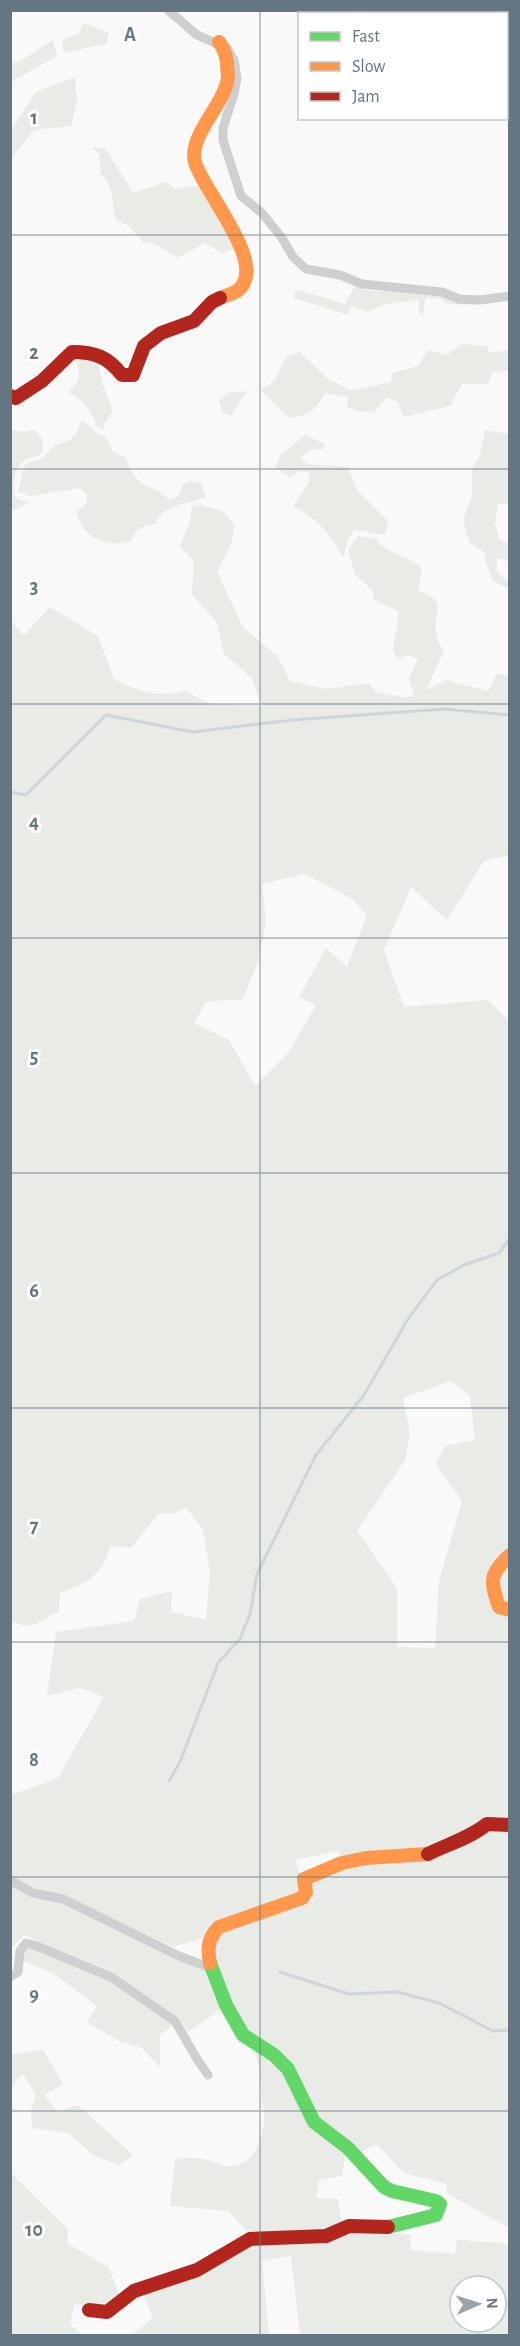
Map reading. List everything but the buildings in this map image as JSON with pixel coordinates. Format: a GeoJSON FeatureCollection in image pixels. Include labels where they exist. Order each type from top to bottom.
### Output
{"type":"FeatureCollection","features":[{"type":"Feature","properties":{"kind":"street"},"geometry":{"type":"LineString","coordinates":[[168,10],[197,35],[219,42],[227,48],[234,60],[237,78],[223,128],[223,140],[242,196],[262,213],[282,238],[293,258],[306,269],[340,275],[362,284],[442,292],[459,298],[480,300],[510,296]]}},
{"type":"Feature","properties":{"kind":"street"},"geometry":{"type":"LineString","coordinates":[[10,396],[16,398],[42,381],[72,352],[95,351],[106,358],[122,375],[133,375],[144,346],[161,333],[194,321],[212,302],[238,290],[244,281],[247,266],[240,244],[195,162],[195,145],[223,94],[228,77],[223,46],[219,42]]}},
{"type":"Feature","properties":{"kind":"street"},"geometry":{"type":"LineString","coordinates":[[510,1555],[495,1566],[492,1578],[499,1608],[510,1610]]}},
{"type":"Feature","properties":{"kind":"street"},"geometry":{"type":"LineString","coordinates":[[89,2310],[107,2312],[134,2292],[197,2270],[250,2239],[326,2236],[349,2226],[390,2228],[427,2219],[440,2211],[440,2204],[436,2201],[384,2187],[348,2148],[314,2122],[288,2069],[274,2055],[243,2035],[226,2005],[211,1968],[207,1948],[213,1933],[219,1927],[302,1898],[306,1892],[304,1879],[342,1863],[366,1858],[426,1855],[452,1842],[474,1835],[487,1824],[510,1825]]}},
{"type":"Feature","properties":{"kind":"street"},"geometry":{"type":"LineString","coordinates":[[10,1880],[33,1893],[63,1899],[179,1956],[211,1968]]}},
{"type":"Feature","properties":{"kind":"street"},"geometry":{"type":"LineString","coordinates":[[10,1977],[18,1972],[20,1951],[26,1943],[111,1977],[175,2021],[196,2059],[208,2075]]}},
{"type":"Feature","properties":{"kind":"shaded area"},"geometry":{"type":"Polygon","coordinates":[[[83,23],[108,32],[107,44],[64,53],[62,40],[79,34],[83,23]]]}},
{"type":"Feature","properties":{"kind":"shaded area"},"geometry":{"type":"Polygon","coordinates":[[[53,40],[57,56],[11,82],[11,64],[20,61],[53,40]]]}},
{"type":"Feature","properties":{"kind":"shaded area"},"geometry":{"type":"Polygon","coordinates":[[[75,77],[77,102],[71,126],[34,130],[11,158],[11,126],[13,128],[36,92],[75,77]]]}},
{"type":"Feature","properties":{"kind":"shaded area"},"geometry":{"type":"Polygon","coordinates":[[[92,147],[105,148],[133,193],[166,182],[175,189],[202,185],[236,249],[222,253],[205,243],[178,258],[153,243],[143,242],[129,226],[116,220],[111,189],[101,174],[99,154],[92,147]]]}},
{"type":"Feature","properties":{"kind":"shaded area"},"geometry":{"type":"Polygon","coordinates":[[[355,286],[370,291],[438,293],[480,303],[477,305],[448,304],[441,299],[426,298],[423,314],[419,313],[419,300],[384,304],[367,312],[350,306],[348,315],[294,298],[295,290],[345,304],[355,286]]]}},
{"type":"Feature","properties":{"kind":"shaded area"},"geometry":{"type":"Polygon","coordinates":[[[461,344],[487,346],[490,353],[509,350],[509,370],[492,372],[488,384],[462,384],[450,406],[404,417],[397,401],[386,398],[375,411],[360,412],[347,407],[348,397],[325,393],[312,411],[289,418],[261,390],[275,380],[286,357],[300,352],[327,378],[352,391],[391,382],[392,373],[418,366],[428,350],[447,355],[461,344]]]}},
{"type":"Feature","properties":{"kind":"shaded area"},"geometry":{"type":"Polygon","coordinates":[[[97,358],[103,385],[113,411],[104,429],[97,427],[86,406],[68,392],[78,380],[77,365],[80,359],[97,358]]]}},
{"type":"Feature","properties":{"kind":"shaded area"},"geometry":{"type":"Polygon","coordinates":[[[247,391],[231,416],[223,413],[219,401],[228,393],[247,391]]]}},
{"type":"Feature","properties":{"kind":"shaded area"},"geometry":{"type":"Polygon","coordinates":[[[81,421],[96,433],[106,437],[113,452],[126,458],[134,476],[145,485],[170,500],[179,496],[183,484],[192,481],[201,483],[206,497],[170,508],[159,517],[155,524],[142,527],[137,531],[131,542],[112,543],[96,539],[84,529],[76,512],[86,504],[87,494],[80,488],[30,496],[18,491],[25,464],[43,458],[55,445],[70,440],[76,434],[81,421]]]}},
{"type":"Feature","properties":{"kind":"shaded area"},"geometry":{"type":"Polygon","coordinates":[[[11,430],[24,432],[34,430],[41,437],[44,449],[39,456],[25,460],[17,470],[14,483],[15,498],[29,502],[11,510],[11,430]]]}},
{"type":"Feature","properties":{"kind":"shaded area"},"geometry":{"type":"Polygon","coordinates":[[[485,430],[509,434],[509,503],[498,504],[495,524],[499,539],[509,544],[509,561],[497,558],[497,572],[509,581],[509,589],[493,581],[484,552],[469,542],[463,519],[472,496],[472,468],[480,456],[485,430]]]}},
{"type":"Feature","properties":{"kind":"shaded area"},"geometry":{"type":"Polygon","coordinates":[[[305,435],[325,444],[325,449],[311,450],[300,458],[308,464],[348,467],[357,490],[388,521],[385,534],[354,531],[348,540],[343,558],[334,541],[322,528],[293,506],[309,482],[309,473],[300,471],[290,477],[275,467],[280,456],[305,435]]]}},
{"type":"Feature","properties":{"kind":"shaded area"},"geometry":{"type":"Polygon","coordinates":[[[201,505],[224,512],[235,526],[231,544],[217,572],[243,627],[278,657],[290,681],[326,689],[369,683],[376,692],[407,698],[414,695],[409,679],[418,659],[409,655],[398,659],[393,651],[398,611],[374,600],[372,590],[355,574],[348,549],[358,536],[376,539],[387,549],[410,560],[422,569],[418,590],[437,603],[436,633],[444,651],[426,690],[447,680],[488,691],[497,674],[509,675],[509,855],[484,861],[447,920],[411,887],[384,950],[404,1007],[488,1000],[509,1021],[510,1553],[489,1581],[509,1613],[509,1822],[425,1853],[341,1860],[338,1851],[296,1860],[301,1893],[216,1924],[201,1939],[173,1947],[64,1897],[34,1888],[11,1877],[11,1795],[58,1778],[104,1697],[80,1688],[47,1696],[56,1632],[134,1621],[140,1599],[172,1591],[171,1612],[206,1620],[210,1572],[203,1530],[186,1507],[176,1513],[158,1514],[131,1548],[110,1546],[103,1564],[92,1577],[60,1593],[59,1612],[36,1624],[25,1626],[11,1620],[10,620],[24,635],[50,607],[98,636],[114,679],[140,691],[165,694],[186,691],[210,704],[261,705],[252,678],[224,654],[217,623],[192,594],[194,562],[180,546],[189,524],[192,506],[201,505]],[[305,874],[262,884],[266,923],[259,959],[243,999],[206,1002],[194,1023],[229,1040],[255,1086],[289,1052],[316,1005],[299,997],[326,948],[347,967],[367,915],[351,898],[305,874]],[[451,1381],[403,1398],[410,1434],[405,1460],[357,1531],[397,1588],[397,1647],[435,1648],[439,1581],[462,1501],[436,1464],[445,1446],[475,1440],[470,1396],[451,1381]]]}},
{"type":"Feature","properties":{"kind":"shaded area"},"geometry":{"type":"Polygon","coordinates":[[[509,1560],[509,1605],[503,1605],[496,1579],[509,1560]]]}},
{"type":"Feature","properties":{"kind":"shaded area"},"geometry":{"type":"Polygon","coordinates":[[[490,1826],[509,1828],[509,2228],[448,2194],[446,2184],[404,2173],[376,2144],[357,2154],[316,2122],[300,2087],[244,2033],[215,1966],[212,1947],[216,1935],[236,1925],[311,1900],[307,1882],[344,1865],[427,1859],[490,1826]]]}},
{"type":"Feature","properties":{"kind":"shaded area"},"geometry":{"type":"Polygon","coordinates":[[[10,1883],[32,1898],[64,1903],[210,1972],[224,2007],[188,2032],[179,2018],[112,1972],[24,1935],[11,1948],[10,1883]]]}},
{"type":"Feature","properties":{"kind":"shaded area"},"geometry":{"type":"Polygon","coordinates":[[[29,1948],[111,1978],[174,2025],[160,2035],[160,2067],[141,2047],[121,2042],[87,2022],[97,2006],[54,1974],[23,1961],[23,1952],[29,1948]]]}},
{"type":"Feature","properties":{"kind":"shaded area"},"geometry":{"type":"Polygon","coordinates":[[[253,2046],[273,2059],[346,2151],[342,2176],[319,2180],[316,2198],[338,2199],[342,2222],[325,2233],[252,2236],[228,2211],[170,2206],[175,2159],[199,2158],[234,2166],[245,2162],[255,2151],[263,2128],[264,2114],[261,2082],[253,2046]]]}},
{"type":"Feature","properties":{"kind":"shaded area"},"geometry":{"type":"Polygon","coordinates":[[[43,2050],[63,2084],[44,2095],[58,2112],[78,2105],[133,2155],[119,2165],[93,2155],[69,2133],[32,2128],[31,2112],[36,2095],[23,2074],[11,2085],[11,2055],[43,2050]]]}},
{"type":"Feature","properties":{"kind":"shaded area"},"geometry":{"type":"Polygon","coordinates":[[[10,2172],[68,2229],[67,2243],[109,2268],[119,2295],[108,2303],[74,2305],[70,2324],[82,2335],[11,2335],[10,2172]]]}},
{"type":"Feature","properties":{"kind":"shaded area"},"geometry":{"type":"Polygon","coordinates":[[[350,2229],[410,2235],[411,2250],[455,2254],[457,2240],[501,2243],[509,2246],[509,2335],[300,2335],[291,2256],[262,2260],[269,2335],[130,2336],[153,2318],[143,2295],[252,2243],[350,2229]]]}},
{"type":"Feature","properties":{"kind":"waterway"},"geometry":{"type":"LineString","coordinates":[[10,792],[26,795],[106,715],[193,732],[292,720],[444,709],[510,715]]}},
{"type":"Feature","properties":{"kind":"waterway"},"geometry":{"type":"LineString","coordinates":[[169,1781],[180,1762],[218,1663],[240,1639],[250,1614],[257,1574],[316,1455],[364,1395],[408,1319],[437,1280],[464,1265],[499,1253],[510,1238]]}},
{"type":"Feature","properties":{"kind":"waterway"},"geometry":{"type":"LineString","coordinates":[[280,1972],[349,1994],[398,1992],[439,2003],[493,2031],[510,2030]]}},
{"type":"Feature","properties":{"kind":"traffic: fast"},"geometry":{"type":"LineString","coordinates":[[210,1963],[226,2005],[243,2035],[274,2055],[288,2069],[314,2122],[348,2148],[384,2187],[440,2204],[436,2215],[388,2227]]}},
{"type":"Feature","properties":{"kind":"traffic: slow"},"geometry":{"type":"LineString","coordinates":[[219,42],[225,54],[228,77],[221,98],[197,141],[194,152],[195,162],[200,175],[231,228],[246,264],[245,279],[237,291],[220,298]]}},
{"type":"Feature","properties":{"kind":"traffic: slow"},"geometry":{"type":"LineString","coordinates":[[510,1555],[498,1567],[493,1578],[499,1607],[510,1610]]}},
{"type":"Feature","properties":{"kind":"traffic: slow"},"geometry":{"type":"LineString","coordinates":[[210,1963],[209,1944],[219,1927],[302,1898],[306,1892],[304,1879],[342,1863],[366,1858],[428,1854]]}},
{"type":"Feature","properties":{"kind":"traffic: jam"},"geometry":{"type":"LineString","coordinates":[[10,396],[16,398],[42,381],[72,352],[88,353],[100,357],[112,364],[122,375],[133,375],[144,346],[161,333],[194,321],[212,302],[220,298]]}},
{"type":"Feature","properties":{"kind":"traffic: jam"},"geometry":{"type":"LineString","coordinates":[[428,1854],[466,1837],[487,1824],[510,1825]]}},
{"type":"Feature","properties":{"kind":"traffic: jam"},"geometry":{"type":"LineString","coordinates":[[89,2310],[107,2312],[134,2291],[197,2270],[250,2239],[326,2236],[349,2226],[388,2227]]}}]}
